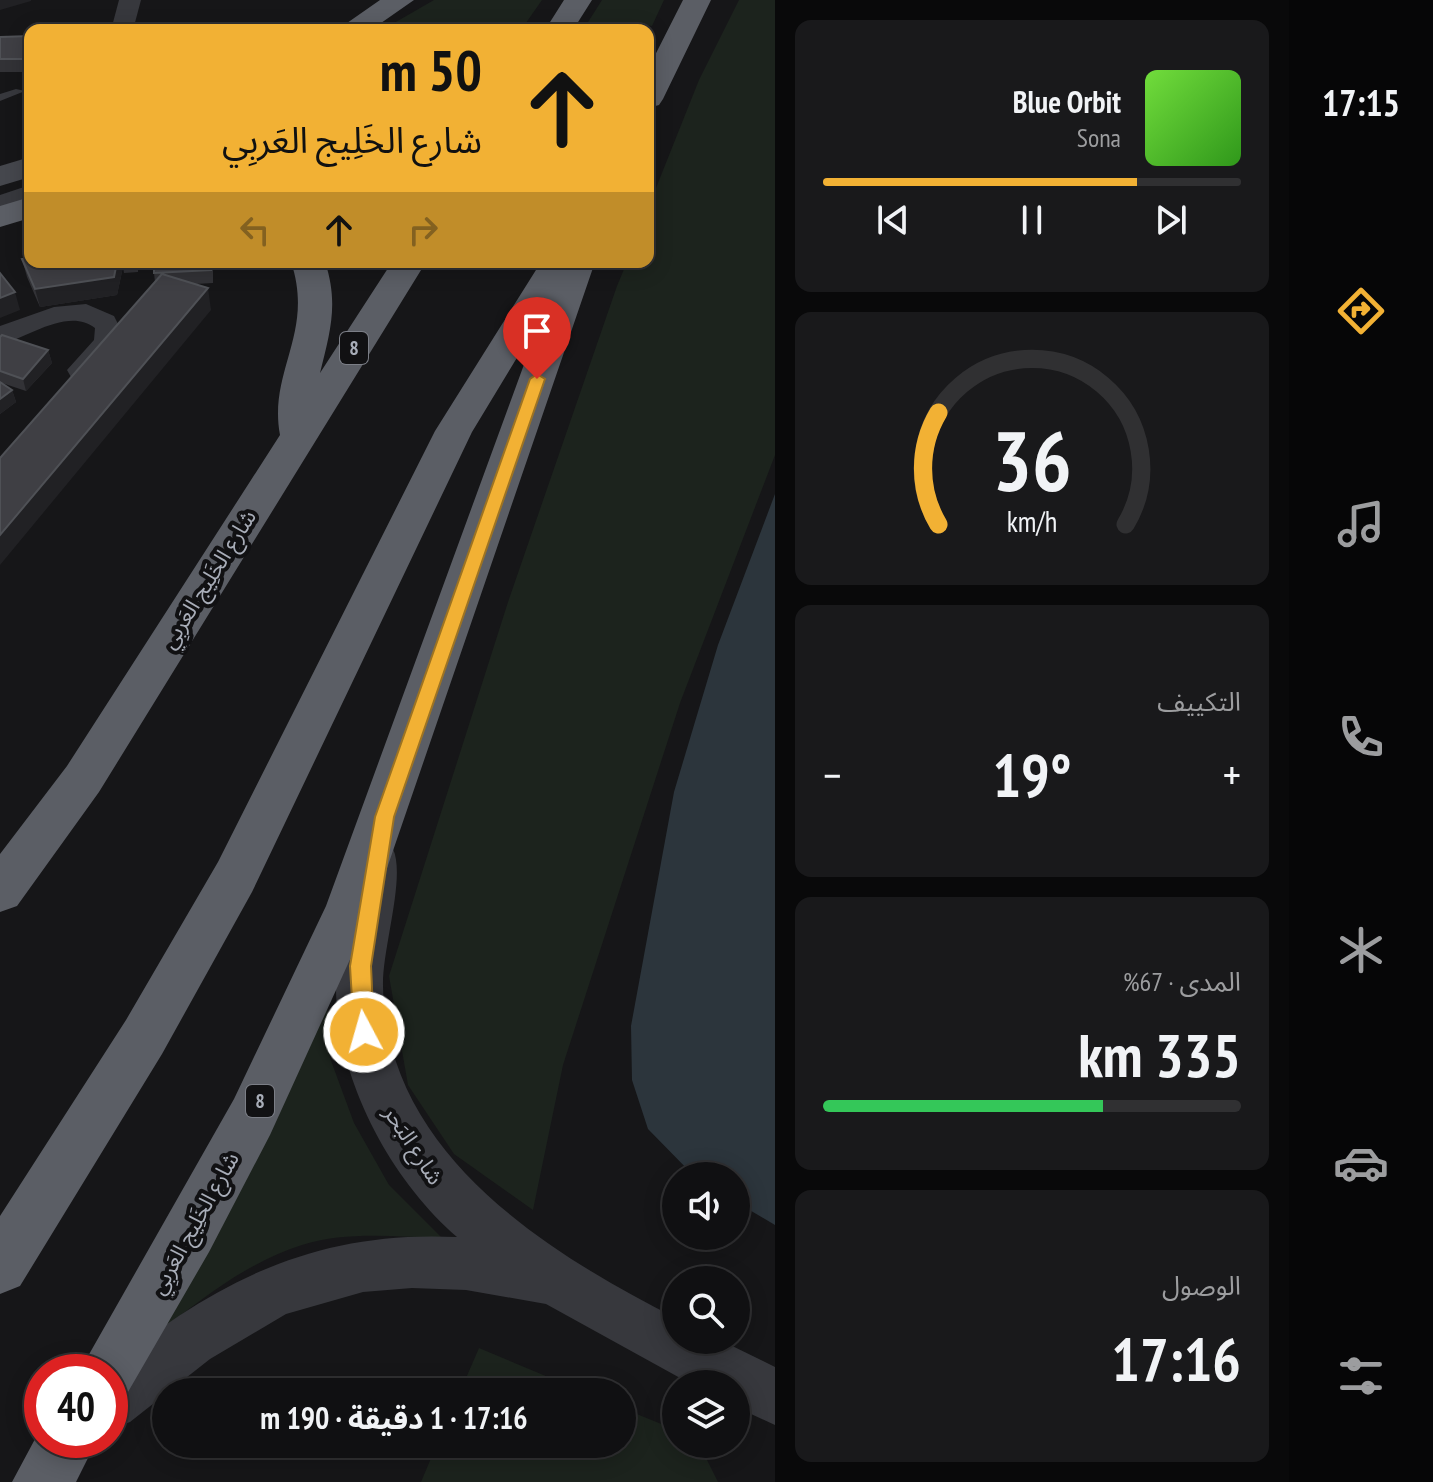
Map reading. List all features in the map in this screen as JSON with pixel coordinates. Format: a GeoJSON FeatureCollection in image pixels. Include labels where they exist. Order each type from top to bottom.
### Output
{"type":"FeatureCollection","features":[{"type":"Feature","properties":{"kind":"highway"},"geometry":{"type":"LineString","coordinates":[[361,24],[400,0]]}},
{"type":"Feature","properties":{"kind":"highway"},"geometry":{"type":"LineString","coordinates":[[563,24],[578,0]]}},
{"type":"Feature","properties":{"kind":"highway"},"geometry":{"type":"LineString","coordinates":[[654,87],[697,0]]}},
{"type":"Feature","properties":{"kind":"highway"},"geometry":{"type":"LineString","coordinates":[[0,217],[24,209]]}},
{"type":"Feature","properties":{"kind":"highway"},"geometry":{"type":"LineString","coordinates":[[298,435],[297,385],[319,311],[319,295],[310,268]]}},
{"type":"Feature","properties":{"kind":"highway","name":"شارع الخَلِيج العَربِي"},"geometry":{"type":"LineString","coordinates":[[0,891],[83,779],[405,268]]}},
{"type":"Feature","properties":{"kind":"highway"},"geometry":{"type":"LineString","coordinates":[[0,1266],[144,1037],[235,877],[454,431],[554,268]]}},
{"type":"Feature","properties":{"kind":"highway","name":"شارع الخَلِيج العَربِي"},"geometry":{"type":"LineString","coordinates":[[119,1354],[190,1233],[252,1117],[349,909],[576,268]]}},
{"type":"Feature","properties":{"kind":"highway"},"geometry":{"type":"LineString","coordinates":[[42,1482],[56,1458]]}},
{"type":"Feature","properties":{"kind":"main road"},"geometry":{"type":"LineString","coordinates":[[0,177],[24,168]]}},
{"type":"Feature","properties":{"kind":"street"},"geometry":{"type":"LineString","coordinates":[[104,24],[110,0]]}},
{"type":"Feature","properties":{"kind":"street"},"geometry":{"type":"LineString","coordinates":[[124,24],[130,0]]}},
{"type":"Feature","properties":{"kind":"street"},"geometry":{"type":"LineString","coordinates":[[0,204],[24,194]]}},
{"type":"Feature","properties":{"kind":"street"},"geometry":{"type":"LineString","coordinates":[[0,336],[75,311],[102,319],[109,329],[108,339],[60,393]]}},
{"type":"Feature","properties":{"kind":"street","name":"شارع البَحر"},"geometry":{"type":"LineString","coordinates":[[384,817],[361,966],[360,999],[372,1067],[402,1134],[431,1175],[477,1223],[554,1282],[775,1397]]}},
{"type":"Feature","properties":{"kind":"street","name":"شارع البَحر"},"geometry":{"type":"LineString","coordinates":[[128,1387],[163,1357],[234,1308],[309,1277],[386,1262],[466,1264],[554,1282]]}},
{"type":"Feature","properties":{"kind":"lane"},"geometry":{"type":"LineString","coordinates":[[0,98],[20,91]]}},
{"type":"Feature","properties":{"kind":"shaded area"},"geometry":{"type":"Polygon","coordinates":[[[434,0],[542,0],[525,24],[392,24],[434,0]]]}},
{"type":"Feature","properties":{"kind":"shaded area"},"geometry":{"type":"Polygon","coordinates":[[[602,0],[664,0],[653,24],[587,24],[602,0]]]}},
{"type":"Feature","properties":{"kind":"shaded area"},"geometry":{"type":"Polygon","coordinates":[[[739,0],[775,0],[775,455],[680,703],[563,1065],[533,1210],[454,1154],[408,1085],[389,976],[508,602],[617,286],[624,268],[654,268],[654,193],[699,80],[739,0]]]}},
{"type":"Feature","properties":{"kind":"shaded area"},"geometry":{"type":"Polygon","coordinates":[[[775,494],[775,1225],[750,1210],[750,1162],[680,1162],[648,1129],[632,1080],[631,1026],[674,792],[718,645],[775,494]]]}},
{"type":"Feature","properties":{"kind":"shaded area"},"geometry":{"type":"Polygon","coordinates":[[[326,982],[330,1058],[354,1123],[389,1185],[442,1238],[354,1236],[302,1245],[243,1272],[207,1295],[156,1335],[326,982]]]}},
{"type":"Feature","properties":{"kind":"shaded area"},"geometry":{"type":"Polygon","coordinates":[[[479,1348],[551,1378],[466,1378],[479,1348]]]}},
{"type":"Feature","properties":{"kind":"shaded area"},"geometry":{"type":"Polygon","coordinates":[[[636,1414],[662,1424],[662,1458],[706,1458],[718,1482],[421,1482],[431,1458],[636,1458],[636,1414]]]}},
{"type":"Feature","properties":{"kind":"building"},"geometry":{"type":"Polygon","coordinates":[[[24,36],[24,59],[0,59],[0,37],[24,36]]]}},
{"type":"Feature","properties":{"kind":"building"},"geometry":{"type":"Polygon","coordinates":[[[26,268],[116,268],[114,277],[35,289],[26,268]]]}},
{"type":"Feature","properties":{"kind":"building"},"geometry":{"type":"Polygon","coordinates":[[[154,268],[211,268],[211,270],[154,273],[154,268]]]}},
{"type":"Feature","properties":{"kind":"building"},"geometry":{"type":"Polygon","coordinates":[[[0,273],[15,292],[0,298],[0,273]]]}},
{"type":"Feature","properties":{"kind":"building"},"geometry":{"type":"Polygon","coordinates":[[[162,274],[208,288],[0,535],[0,458],[162,274]]]}},
{"type":"Feature","properties":{"kind":"building"},"geometry":{"type":"Polygon","coordinates":[[[2,335],[48,350],[23,379],[0,371],[2,335]]]}},
{"type":"Feature","properties":{"kind":"building"},"geometry":{"type":"Polygon","coordinates":[[[0,382],[12,390],[0,399],[0,382]]]}},
{"type":"Feature","properties":{"kind":"route"},"geometry":{"type":"LineString","coordinates":[[364,1032],[360,999],[361,966],[384,817],[537,379]]}}]}
